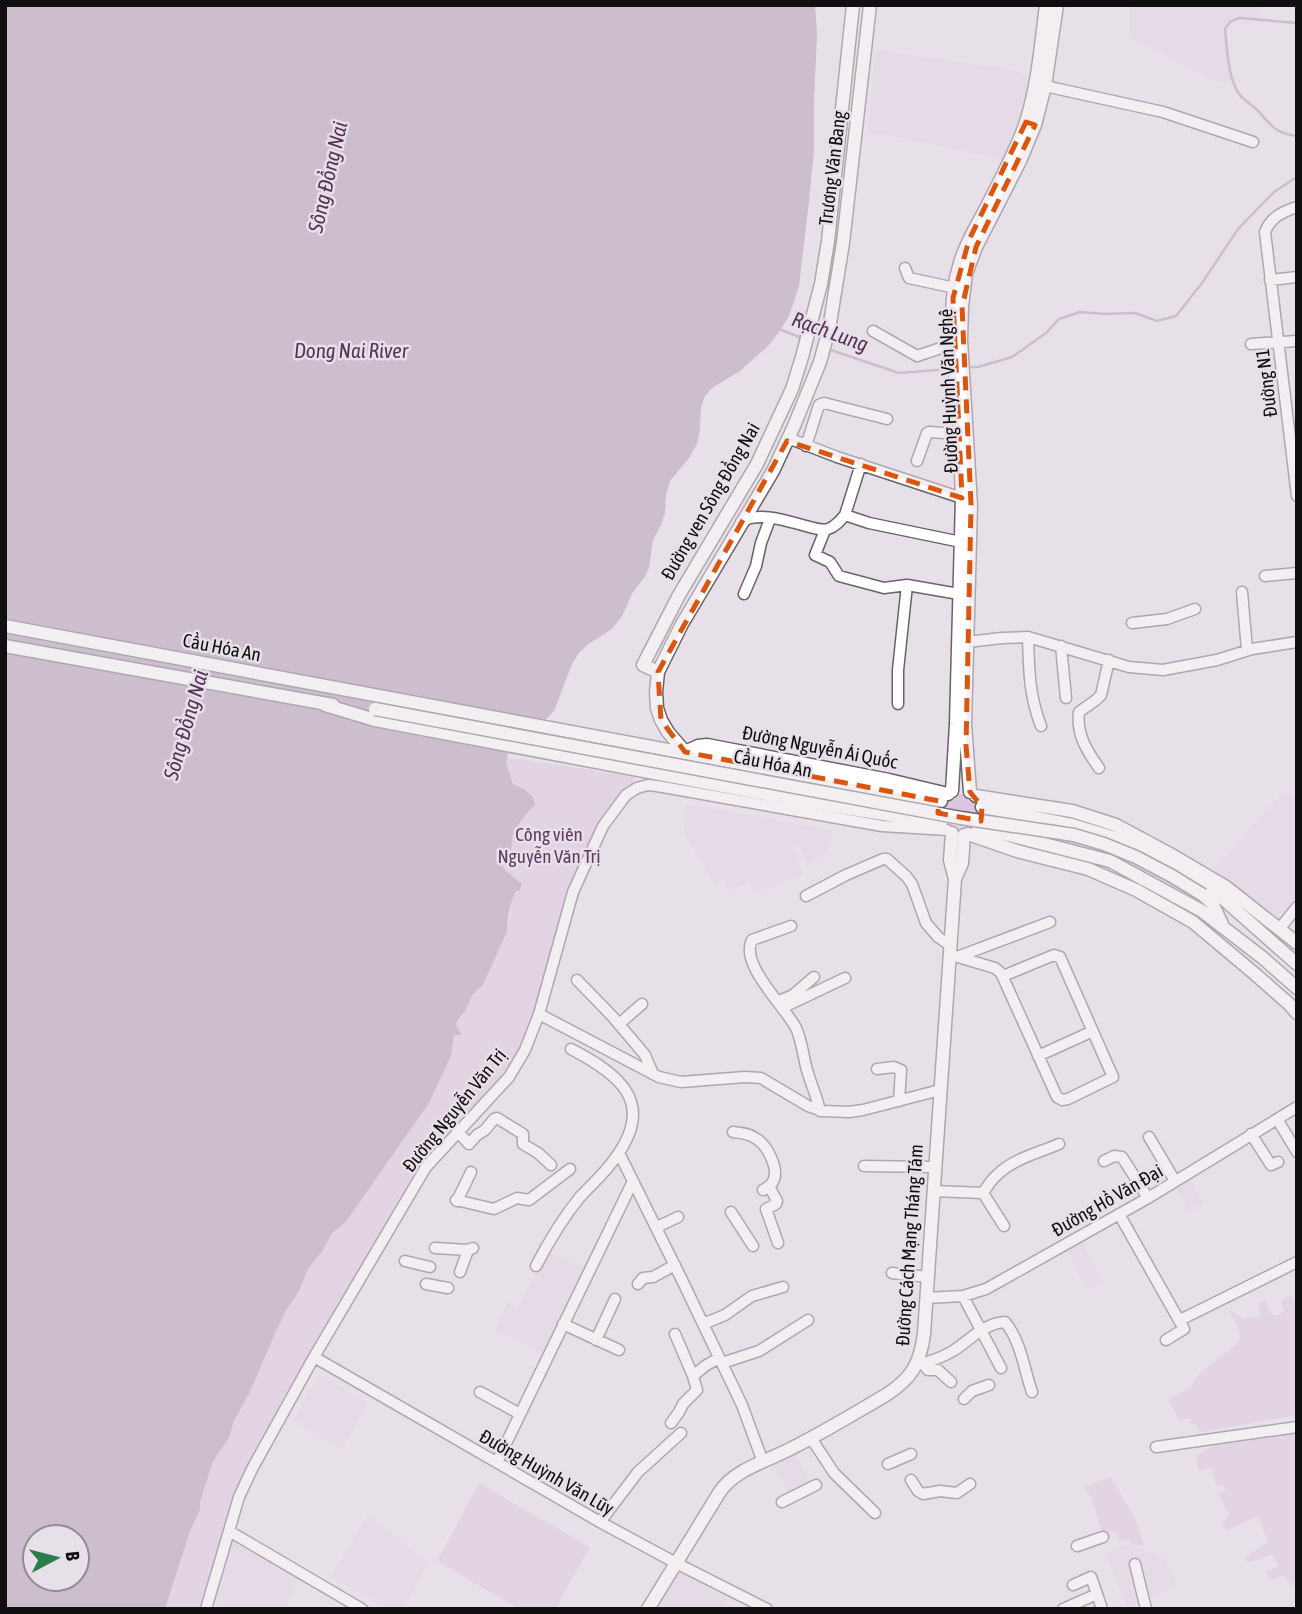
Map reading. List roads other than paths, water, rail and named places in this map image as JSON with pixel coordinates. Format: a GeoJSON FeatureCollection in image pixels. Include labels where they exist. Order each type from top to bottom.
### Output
{"type":"FeatureCollection","features":[{"type":"Feature","properties":{"kind":"main road","name":"Đường ven Sông Đồng Nai"},"geometry":{"type":"LineString","coordinates":[[658,673],[643,664],[678,595],[757,464],[792,389],[802,357],[821,284],[828,242],[853,5]]}},
{"type":"Feature","properties":{"kind":"main road","name":"Trương Văn Bang"},"geometry":{"type":"LineString","coordinates":[[772,474],[820,362],[828,334],[843,243],[870,5]]}},
{"type":"Feature","properties":{"kind":"main road","name":"Đường Huỳnh Văn Nghệ"},"geometry":{"type":"LineString","coordinates":[[947,795],[956,724],[962,498],[959,368],[966,274],[976,247],[1020,161],[1030,124],[1046,5]]}},
{"type":"Feature","properties":{"kind":"main road","name":"Đường Huỳnh Văn Nghệ"},"geometry":{"type":"LineString","coordinates":[[976,798],[965,724],[971,505],[959,368],[951,332],[955,288],[969,240],[1030,124],[1045,86],[1057,5]]}},
{"type":"Feature","properties":{"kind":"main road"},"geometry":{"type":"LineString","coordinates":[[683,752],[661,720],[656,700],[658,673],[682,624],[772,474]]}},
{"type":"Feature","properties":{"kind":"main road","name":"Cầu Hóa An"},"geometry":{"type":"LineString","coordinates":[[5,626],[683,752]]}},
{"type":"Feature","properties":{"kind":"main road","name":"Cầu Hóa An"},"geometry":{"type":"LineString","coordinates":[[5,646],[325,705],[388,711],[961,818],[1074,835],[1136,857],[1216,895]]}},
{"type":"Feature","properties":{"kind":"main road","name":"Cầu Hóa An"},"geometry":{"type":"LineString","coordinates":[[325,705],[375,720],[870,812]]}},
{"type":"Feature","properties":{"kind":"main road","name":"Đường Nguyễn Ái Quốc"},"geometry":{"type":"LineString","coordinates":[[683,752],[707,745],[889,780],[947,795]]}},
{"type":"Feature","properties":{"kind":"main road","name":"Đường Nguyễn Ái Quốc"},"geometry":{"type":"LineString","coordinates":[[683,752],[873,789],[947,795]]}},
{"type":"Feature","properties":{"kind":"main road"},"geometry":{"type":"LineString","coordinates":[[873,789],[870,812],[898,822],[958,830],[1110,861],[1202,911],[1264,958],[1297,988]]}},
{"type":"Feature","properties":{"kind":"main road"},"geometry":{"type":"LineString","coordinates":[[1297,964],[1170,854],[1116,825],[1072,811],[976,798],[961,790],[947,795],[938,813],[958,830],[1017,851],[1088,869],[1136,890],[1193,922],[1297,1013]]}},
{"type":"Feature","properties":{"kind":"main road"},"geometry":{"type":"LineString","coordinates":[[958,830],[981,821],[976,798]]}},
{"type":"Feature","properties":{"kind":"main road","name":"Đường Cách Mạng Tháng Tám"},"geometry":{"type":"LineString","coordinates":[[648,1609],[722,1488],[738,1475],[811,1438],[897,1388],[920,1364],[953,953],[955,879],[950,860],[958,830]]}},
{"type":"Feature","properties":{"kind":"main road"},"geometry":{"type":"LineString","coordinates":[[1216,895],[1224,927]]}},
{"type":"Feature","properties":{"kind":"main road"},"geometry":{"type":"LineString","coordinates":[[1216,895],[1280,928],[1297,943]]}},
{"type":"Feature","properties":{"kind":"main road"},"geometry":{"type":"LineString","coordinates":[[1272,943],[1280,928]]}},
{"type":"Feature","properties":{"kind":"main road"},"geometry":{"type":"LineString","coordinates":[[1255,974],[1264,958]]}},
{"type":"Feature","properties":{"kind":"street"},"geometry":{"type":"LineString","coordinates":[[1045,86],[1163,112],[1253,142]]}},
{"type":"Feature","properties":{"kind":"street","name":"Đường N1"},"geometry":{"type":"LineString","coordinates":[[1297,207],[1282,212],[1268,224],[1265,232],[1297,496]]}},
{"type":"Feature","properties":{"kind":"street"},"geometry":{"type":"LineString","coordinates":[[905,268],[909,278],[955,288]]}},
{"type":"Feature","properties":{"kind":"street"},"geometry":{"type":"LineString","coordinates":[[1270,280],[1297,277]]}},
{"type":"Feature","properties":{"kind":"street"},"geometry":{"type":"LineString","coordinates":[[873,331],[917,356],[953,344]]}},
{"type":"Feature","properties":{"kind":"street"},"geometry":{"type":"LineString","coordinates":[[1251,344],[1297,341]]}},
{"type":"Feature","properties":{"kind":"street"},"geometry":{"type":"LineString","coordinates":[[806,446],[816,411],[819,405],[824,403],[887,418]]}},
{"type":"Feature","properties":{"kind":"street"},"geometry":{"type":"LineString","coordinates":[[917,461],[927,433],[959,434]]}},
{"type":"Feature","properties":{"kind":"street"},"geometry":{"type":"LineString","coordinates":[[772,474],[787,441],[793,440],[962,498]]}},
{"type":"Feature","properties":{"kind":"street"},"geometry":{"type":"LineString","coordinates":[[861,464],[845,515],[825,530],[815,555],[830,562],[839,576],[884,588],[907,585],[959,594]]}},
{"type":"Feature","properties":{"kind":"street"},"geometry":{"type":"LineString","coordinates":[[845,515],[869,523],[961,542]]}},
{"type":"Feature","properties":{"kind":"street"},"geometry":{"type":"LineString","coordinates":[[715,561],[733,528],[745,520],[758,517],[825,530]]}},
{"type":"Feature","properties":{"kind":"street"},"geometry":{"type":"LineString","coordinates":[[744,594],[756,566],[770,519]]}},
{"type":"Feature","properties":{"kind":"street"},"geometry":{"type":"LineString","coordinates":[[1265,576],[1297,573]]}},
{"type":"Feature","properties":{"kind":"street"},"geometry":{"type":"LineString","coordinates":[[898,704],[898,670],[907,585]]}},
{"type":"Feature","properties":{"kind":"street"},"geometry":{"type":"LineString","coordinates":[[1242,592],[1247,650]]}},
{"type":"Feature","properties":{"kind":"street"},"geometry":{"type":"LineString","coordinates":[[1132,623],[1167,619],[1195,609]]}},
{"type":"Feature","properties":{"kind":"street"},"geometry":{"type":"LineString","coordinates":[[1028,637],[1031,694],[1041,726]]}},
{"type":"Feature","properties":{"kind":"street"},"geometry":{"type":"LineString","coordinates":[[967,642],[1028,637],[1129,667],[1163,670],[1217,660],[1247,650],[1297,642]]}},
{"type":"Feature","properties":{"kind":"street"},"geometry":{"type":"LineString","coordinates":[[1061,646],[1066,698]]}},
{"type":"Feature","properties":{"kind":"street"},"geometry":{"type":"LineString","coordinates":[[1099,768],[1082,740],[1078,717],[1079,712],[1101,695],[1109,660]]}},
{"type":"Feature","properties":{"kind":"street","name":"Đường Nguyễn Văn Trị"},"geometry":{"type":"LineString","coordinates":[[206,1609],[239,1497],[251,1469],[314,1357],[426,1167],[509,1077],[525,1050],[539,1014],[573,892],[603,826],[626,795],[648,785],[898,822]]}},
{"type":"Feature","properties":{"kind":"street"},"geometry":{"type":"LineString","coordinates":[[806,896],[846,875],[887,859],[912,884],[926,923],[953,953],[998,969],[1057,1097],[1068,1099],[1113,1077],[1064,963],[1057,955],[1003,976]]}},
{"type":"Feature","properties":{"kind":"street"},"geometry":{"type":"LineString","coordinates":[[1280,928],[1297,907]]}},
{"type":"Feature","properties":{"kind":"street"},"geometry":{"type":"LineString","coordinates":[[953,953],[1050,922]]}},
{"type":"Feature","properties":{"kind":"street"},"geometry":{"type":"LineString","coordinates":[[791,926],[752,940],[749,944],[751,957],[759,976],[798,1032],[820,1111]]}},
{"type":"Feature","properties":{"kind":"street"},"geometry":{"type":"LineString","coordinates":[[779,1005],[814,976]]}},
{"type":"Feature","properties":{"kind":"street"},"geometry":{"type":"LineString","coordinates":[[779,1005],[845,978]]}},
{"type":"Feature","properties":{"kind":"street"},"geometry":{"type":"LineString","coordinates":[[576,980],[645,1055],[653,1074]]}},
{"type":"Feature","properties":{"kind":"street"},"geometry":{"type":"LineString","coordinates":[[619,1024],[642,1004]]}},
{"type":"Feature","properties":{"kind":"street"},"geometry":{"type":"LineString","coordinates":[[539,1014],[653,1074],[673,1081],[761,1078],[820,1111],[849,1112],[940,1090]]}},
{"type":"Feature","properties":{"kind":"street"},"geometry":{"type":"LineString","coordinates":[[1038,1056],[1093,1031]]}},
{"type":"Feature","properties":{"kind":"street"},"geometry":{"type":"LineString","coordinates":[[536,1266],[564,1218],[619,1153],[633,1127],[629,1097],[617,1080],[605,1069],[571,1049]]}},
{"type":"Feature","properties":{"kind":"street"},"geometry":{"type":"LineString","coordinates":[[877,1069],[894,1067],[901,1070],[899,1101]]}},
{"type":"Feature","properties":{"kind":"street","name":"Đường Hồ Văn Đại"},"geometry":{"type":"LineString","coordinates":[[926,1298],[963,1296],[986,1289],[1148,1198],[1297,1107]]}},
{"type":"Feature","properties":{"kind":"street"},"geometry":{"type":"LineString","coordinates":[[458,1132],[469,1144],[496,1118],[523,1134],[523,1144],[551,1165]]}},
{"type":"Feature","properties":{"kind":"street"},"geometry":{"type":"LineString","coordinates":[[1277,1119],[1297,1152]]}},
{"type":"Feature","properties":{"kind":"street"},"geometry":{"type":"LineString","coordinates":[[733,1132],[753,1136],[766,1147],[770,1155],[774,1180],[766,1188],[777,1201],[766,1209],[778,1243]]}},
{"type":"Feature","properties":{"kind":"street"},"geometry":{"type":"LineString","coordinates":[[1251,1134],[1271,1165],[1278,1162]]}},
{"type":"Feature","properties":{"kind":"street"},"geometry":{"type":"LineString","coordinates":[[1149,1137],[1175,1181]]}},
{"type":"Feature","properties":{"kind":"street"},"geometry":{"type":"LineString","coordinates":[[983,1193],[1006,1167],[1059,1144]]}},
{"type":"Feature","properties":{"kind":"street"},"geometry":{"type":"LineString","coordinates":[[619,1153],[721,1361],[747,1417],[763,1462]]}},
{"type":"Feature","properties":{"kind":"street"},"geometry":{"type":"LineString","coordinates":[[1104,1161],[1114,1156],[1122,1157],[1148,1198]]}},
{"type":"Feature","properties":{"kind":"street"},"geometry":{"type":"LineString","coordinates":[[864,1166],[934,1167]]}},
{"type":"Feature","properties":{"kind":"street"},"geometry":{"type":"LineString","coordinates":[[471,1172],[457,1200],[494,1209],[517,1198],[528,1200],[570,1169]]}},
{"type":"Feature","properties":{"kind":"street"},"geometry":{"type":"LineString","coordinates":[[497,1462],[633,1181]]}},
{"type":"Feature","properties":{"kind":"street"},"geometry":{"type":"LineString","coordinates":[[933,1192],[983,1193]]}},
{"type":"Feature","properties":{"kind":"street"},"geometry":{"type":"LineString","coordinates":[[983,1193],[1004,1226]]}},
{"type":"Feature","properties":{"kind":"street"},"geometry":{"type":"LineString","coordinates":[[731,1212],[753,1246]]}},
{"type":"Feature","properties":{"kind":"street"},"geometry":{"type":"LineString","coordinates":[[1119,1214],[1184,1330],[1166,1340]]}},
{"type":"Feature","properties":{"kind":"street"},"geometry":{"type":"LineString","coordinates":[[657,1227],[678,1217]]}},
{"type":"Feature","properties":{"kind":"street"},"geometry":{"type":"LineString","coordinates":[[435,1248],[471,1249],[460,1272]]}},
{"type":"Feature","properties":{"kind":"street"},"geometry":{"type":"LineString","coordinates":[[405,1261],[430,1266]]}},
{"type":"Feature","properties":{"kind":"street"},"geometry":{"type":"LineString","coordinates":[[1180,1320],[1297,1262]]}},
{"type":"Feature","properties":{"kind":"street"},"geometry":{"type":"LineString","coordinates":[[638,1284],[643,1278],[653,1277],[675,1265]]}},
{"type":"Feature","properties":{"kind":"street"},"geometry":{"type":"LineString","coordinates":[[892,1273],[928,1277]]}},
{"type":"Feature","properties":{"kind":"street"},"geometry":{"type":"LineString","coordinates":[[426,1284],[447,1288]]}},
{"type":"Feature","properties":{"kind":"street"},"geometry":{"type":"LineString","coordinates":[[703,1324],[725,1315],[752,1296],[783,1287]]}},
{"type":"Feature","properties":{"kind":"street"},"geometry":{"type":"LineString","coordinates":[[963,1296],[1000,1368]]}},
{"type":"Feature","properties":{"kind":"street"},"geometry":{"type":"LineString","coordinates":[[596,1340],[615,1299]]}},
{"type":"Feature","properties":{"kind":"street"},"geometry":{"type":"LineString","coordinates":[[693,1376],[705,1366],[759,1351],[808,1320]]}},
{"type":"Feature","properties":{"kind":"street"},"geometry":{"type":"LineString","coordinates":[[920,1364],[952,1351],[981,1331],[1002,1321],[1016,1342],[1032,1392]]}},
{"type":"Feature","properties":{"kind":"street"},"geometry":{"type":"LineString","coordinates":[[564,1325],[619,1350]]}},
{"type":"Feature","properties":{"kind":"street"},"geometry":{"type":"LineString","coordinates":[[671,1423],[683,1404],[697,1390],[675,1334]]}},
{"type":"Feature","properties":{"kind":"street","name":"Đường Huỳnh Văn Lũy"},"geometry":{"type":"LineString","coordinates":[[314,1357],[600,1522],[767,1609]]}},
{"type":"Feature","properties":{"kind":"street"},"geometry":{"type":"LineString","coordinates":[[920,1364],[928,1370],[938,1370],[951,1382]]}},
{"type":"Feature","properties":{"kind":"street"},"geometry":{"type":"LineString","coordinates":[[964,1399],[972,1391],[989,1385]]}},
{"type":"Feature","properties":{"kind":"street"},"geometry":{"type":"LineString","coordinates":[[480,1392],[520,1414]]}},
{"type":"Feature","properties":{"kind":"street"},"geometry":{"type":"LineString","coordinates":[[1156,1447],[1297,1427]]}},
{"type":"Feature","properties":{"kind":"street"},"geometry":{"type":"LineString","coordinates":[[600,1522],[638,1472],[681,1433]]}},
{"type":"Feature","properties":{"kind":"street"},"geometry":{"type":"LineString","coordinates":[[811,1438],[834,1473],[875,1513]]}},
{"type":"Feature","properties":{"kind":"street"},"geometry":{"type":"LineString","coordinates":[[888,1464],[911,1454]]}},
{"type":"Feature","properties":{"kind":"street"},"geometry":{"type":"LineString","coordinates":[[911,1480],[923,1494],[944,1490],[957,1493],[970,1484]]}},
{"type":"Feature","properties":{"kind":"street"},"geometry":{"type":"LineString","coordinates":[[782,1502],[816,1485]]}},
{"type":"Feature","properties":{"kind":"street"},"geometry":{"type":"LineString","coordinates":[[229,1531],[349,1606],[362,1609]]}},
{"type":"Feature","properties":{"kind":"street"},"geometry":{"type":"LineString","coordinates":[[1077,1546],[1103,1537]]}},
{"type":"Feature","properties":{"kind":"street"},"geometry":{"type":"LineString","coordinates":[[1135,1564],[1146,1609]]}},
{"type":"Feature","properties":{"kind":"street"},"geometry":{"type":"LineString","coordinates":[[1073,1585],[1091,1577],[1102,1609]]}},
{"type":"Feature","properties":{"kind":"street"},"geometry":{"type":"LineString","coordinates":[[1063,1609],[1097,1594]]}},
{"type":"Feature","properties":{"kind":"water","name":"Dong Nai River"},"geometry":{"type":"Polygon","coordinates":[[[5,5],[815,5],[817,34],[814,151],[799,286],[789,316],[768,346],[740,371],[712,388],[705,396],[701,407],[697,444],[670,481],[665,513],[653,540],[649,568],[644,578],[612,629],[578,654],[554,711],[546,719],[526,730],[509,750],[506,763],[513,784],[529,793],[535,804],[520,822],[513,835],[511,850],[502,863],[506,871],[522,884],[519,891],[516,891],[509,911],[507,932],[483,985],[473,994],[456,1024],[461,1035],[454,1035],[451,1056],[429,1103],[345,1223],[332,1233],[308,1269],[299,1291],[287,1309],[234,1421],[229,1438],[213,1461],[200,1509],[189,1534],[165,1609],[5,1609],[5,5]]]}},
{"type":"Feature","properties":{"kind":"waterway","name":"Rạch Lung"},"geometry":{"type":"LineString","coordinates":[[1297,23],[1239,18],[1230,22],[1225,29],[1231,73],[1240,95],[1276,129],[1297,136]]}},
{"type":"Feature","properties":{"kind":"waterway","name":"Rạch Lung"},"geometry":{"type":"LineString","coordinates":[[967,367],[978,367],[1012,357],[1046,333],[1059,319],[1080,312],[1135,313],[1157,321],[1176,316],[1238,229],[1274,192],[1297,177]]}},
{"type":"Feature","properties":{"kind":"waterway","name":"Rạch Lung"},"geometry":{"type":"LineString","coordinates":[[779,329],[802,338]]}},
{"type":"Feature","properties":{"kind":"waterway","name":"Rạch Lung"},"geometry":{"type":"LineString","coordinates":[[828,349],[899,373],[950,369]]}},
{"type":"Feature","properties":{"kind":"water label","name":"Sông Đồng Nai"},"geometry":{"type":"Point","coordinates":[328,177]}},
{"type":"Feature","properties":{"kind":"water label","name":"Sông Đồng Nai"},"geometry":{"type":"Point","coordinates":[186,725]}},
{"type":"Feature","properties":{"kind":"park label","name":"Công viên Nguyễn Văn Trị"},"geometry":{"type":"Point","coordinates":[549,845]}}]}
